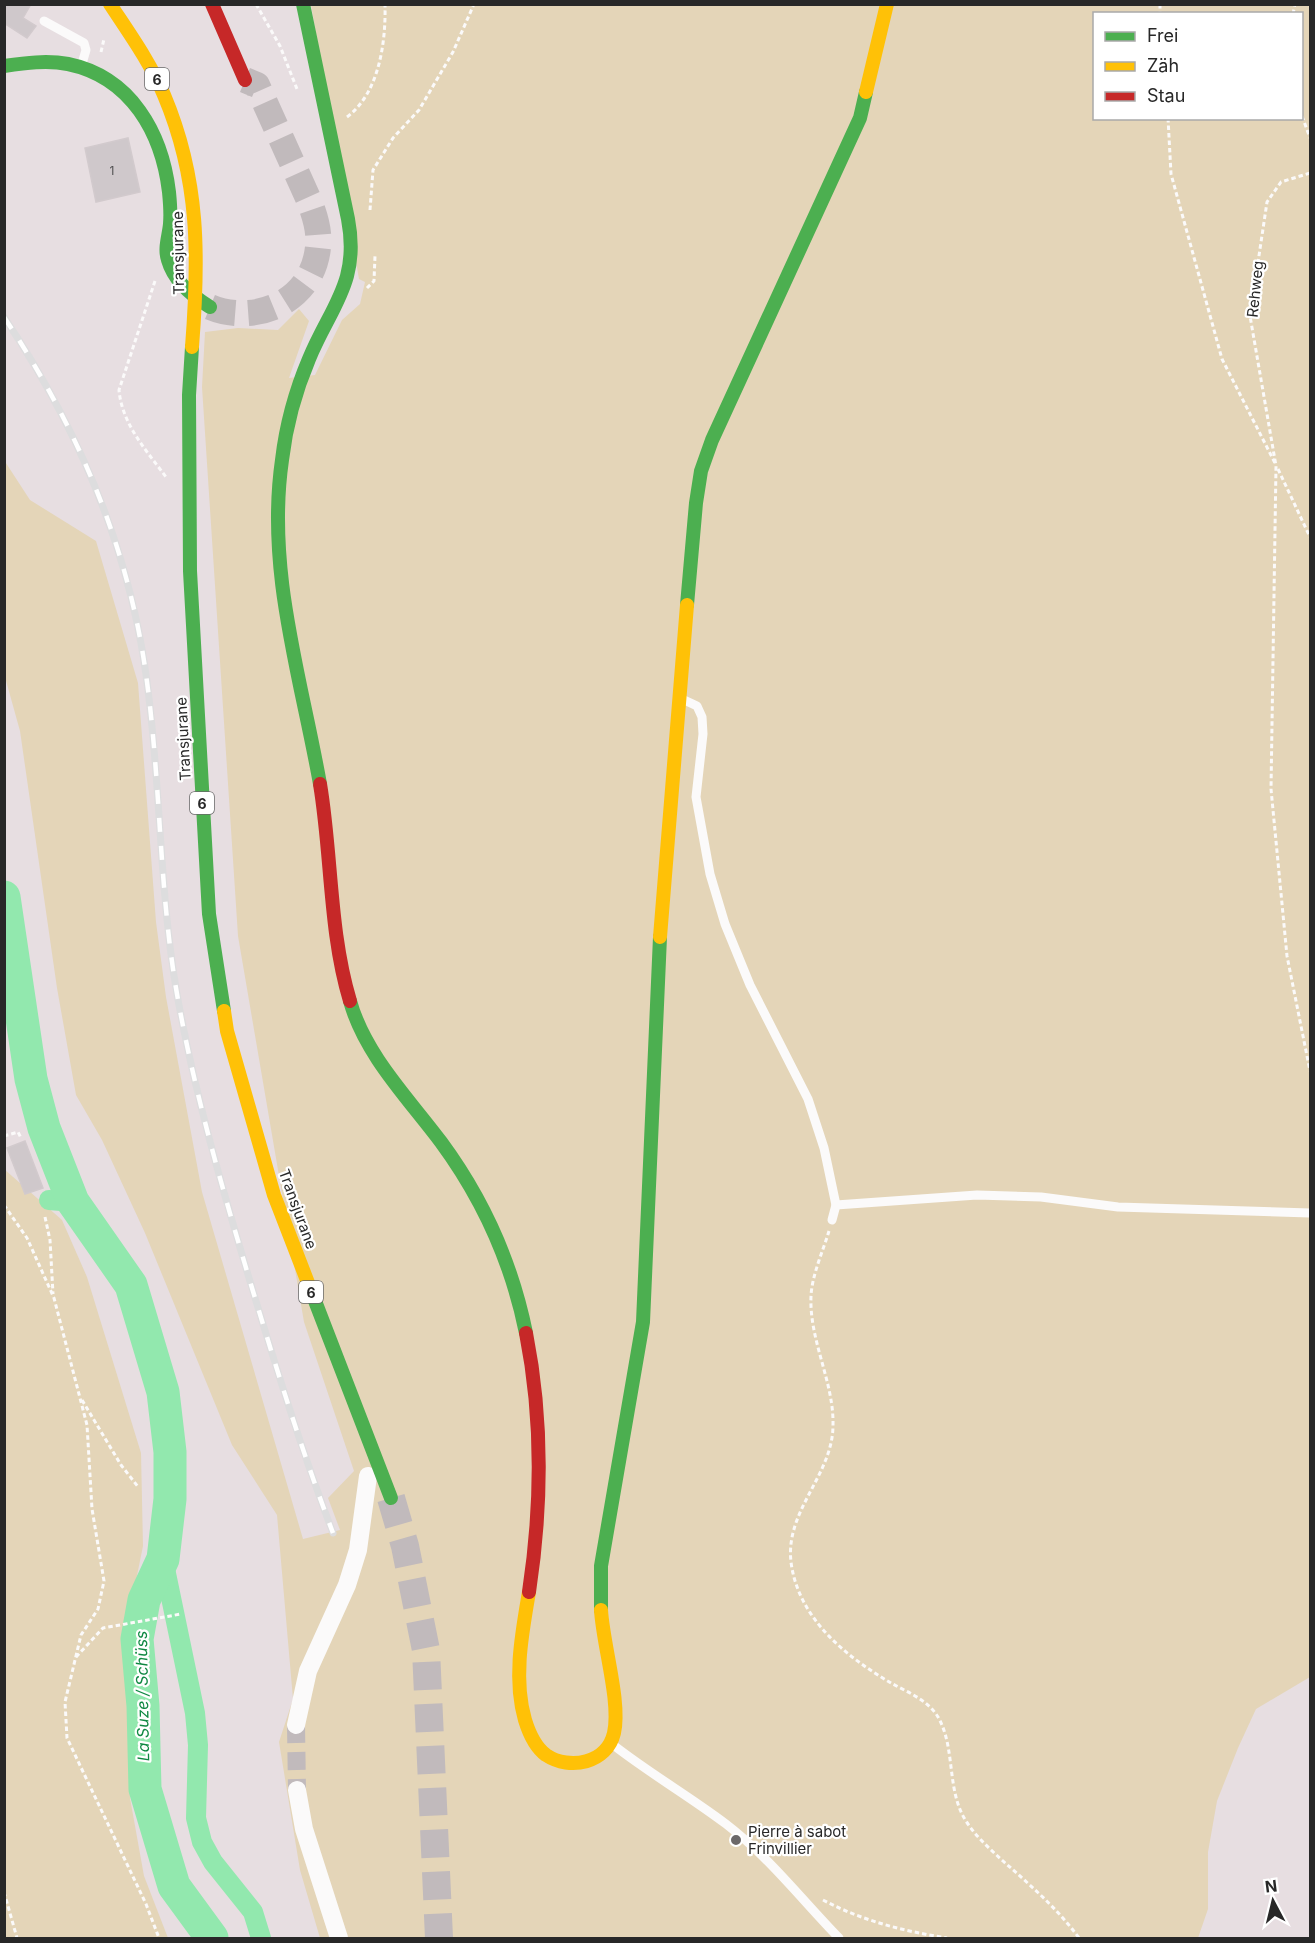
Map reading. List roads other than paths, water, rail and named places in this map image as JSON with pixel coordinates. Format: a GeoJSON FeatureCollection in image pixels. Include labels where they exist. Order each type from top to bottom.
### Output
{"type":"FeatureCollection","features":[{"type":"Feature","properties":{"kind":"street"},"geometry":{"type":"LineString","coordinates":[[212,4],[245,80]]}},
{"type":"Feature","properties":{"kind":"street"},"geometry":{"type":"LineString","coordinates":[[303,4],[351,242],[352,261],[340,294],[306,367],[285,432],[280,474],[278,536],[284,590],[331,852],[342,975],[357,1021],[368,1041],[459,1166],[481,1204],[513,1283],[532,1352],[540,1450],[535,1551],[521,1652],[523,1711],[529,1733],[545,1754],[571,1764],[586,1761],[600,1754],[610,1742],[616,1714],[600,1621],[599,1594],[601,1566],[634,1386],[643,1322],[648,1251],[657,983],[691,552],[701,471],[712,440],[860,118],[886,4]]}},
{"type":"Feature","properties":{"kind":"street","name":"Transjurane"},"geometry":{"type":"LineString","coordinates":[[110,5],[154,74],[176,126],[194,200],[197,239],[188,442],[190,571],[203,830],[218,979],[227,1031],[259,1149],[391,1498]]}},
{"type":"Feature","properties":{"kind":"street"},"geometry":{"type":"LineString","coordinates":[[4,66],[38,61],[81,68],[96,72],[134,100],[155,130],[165,165],[170,224],[166,245],[168,259],[189,293],[210,307]]}},
{"type":"Feature","properties":{"kind":"street"},"geometry":{"type":"LineString","coordinates":[[170,224],[184,260],[207,287]]}},
{"type":"Feature","properties":{"kind":"street"},"geometry":{"type":"LineString","coordinates":[[297,1725],[308,1671],[347,1585],[357,1550],[368,1476]]}},
{"type":"Feature","properties":{"kind":"street"},"geometry":{"type":"LineString","coordinates":[[297,1790],[304,1829],[339,1938]]}},
{"type":"Feature","properties":{"kind":"lane"},"geometry":{"type":"LineString","coordinates":[[44,21],[84,43],[86,50],[81,68]]}},
{"type":"Feature","properties":{"kind":"lane"},"geometry":{"type":"LineString","coordinates":[[680,698],[697,706],[702,717],[703,734],[696,797],[710,874],[725,924],[750,985],[808,1099],[824,1148],[836,1205],[832,1220]]}},
{"type":"Feature","properties":{"kind":"lane"},"geometry":{"type":"LineString","coordinates":[[836,1205],[879,1203],[936,1196],[988,1195],[1041,1197],[1118,1207],[1311,1213]]}},
{"type":"Feature","properties":{"kind":"lane"},"geometry":{"type":"LineString","coordinates":[[368,1476],[371,1449]]}},
{"type":"Feature","properties":{"kind":"lane"},"geometry":{"type":"LineString","coordinates":[[610,1742],[650,1773],[726,1824],[769,1862],[840,1938]]}},
{"type":"Feature","properties":{"kind":"waterway","name":"La Suze / Schüss"},"geometry":{"type":"LineString","coordinates":[[4,897],[31,1079],[44,1128],[73,1202],[131,1285],[163,1392],[170,1452],[170,1499],[163,1559],[144,1600],[137,1639],[143,1706],[145,1789],[174,1886],[212,1938]]}},
{"type":"Feature","properties":{"kind":"waterway"},"geometry":{"type":"LineString","coordinates":[[49,1200],[73,1202]]}},
{"type":"Feature","properties":{"kind":"waterway"},"geometry":{"type":"LineString","coordinates":[[163,1559],[195,1713],[198,1745],[196,1818],[202,1842],[213,1862],[253,1912],[261,1938]]}},
{"type":"Feature","properties":{"kind":"tunnel"},"geometry":{"type":"LineString","coordinates":[[210,307],[228,312],[246,313],[263,311],[279,304],[294,295],[305,282],[314,266],[318,247],[317,228],[308,198],[257,85],[245,80]]}},
{"type":"Feature","properties":{"kind":"tunnel"},"geometry":{"type":"LineString","coordinates":[[391,1498],[405,1546],[426,1650],[439,1938]]}},
{"type":"Feature","properties":{"kind":"tunnel"},"geometry":{"type":"LineString","coordinates":[[296,1725],[297,1790]]}},
{"type":"Feature","properties":{"kind":"railway"},"geometry":{"type":"LineString","coordinates":[[4,317],[31,359],[77,446],[97,491],[128,584],[147,682],[171,955],[191,1066],[218,1172],[249,1278],[299,1438],[333,1533]]}},
{"type":"Feature","properties":{"kind":"place","name":"Pierre à sabot Frinvillier"},"geometry":{"type":"Point","coordinates":[736,1840]}}]}
